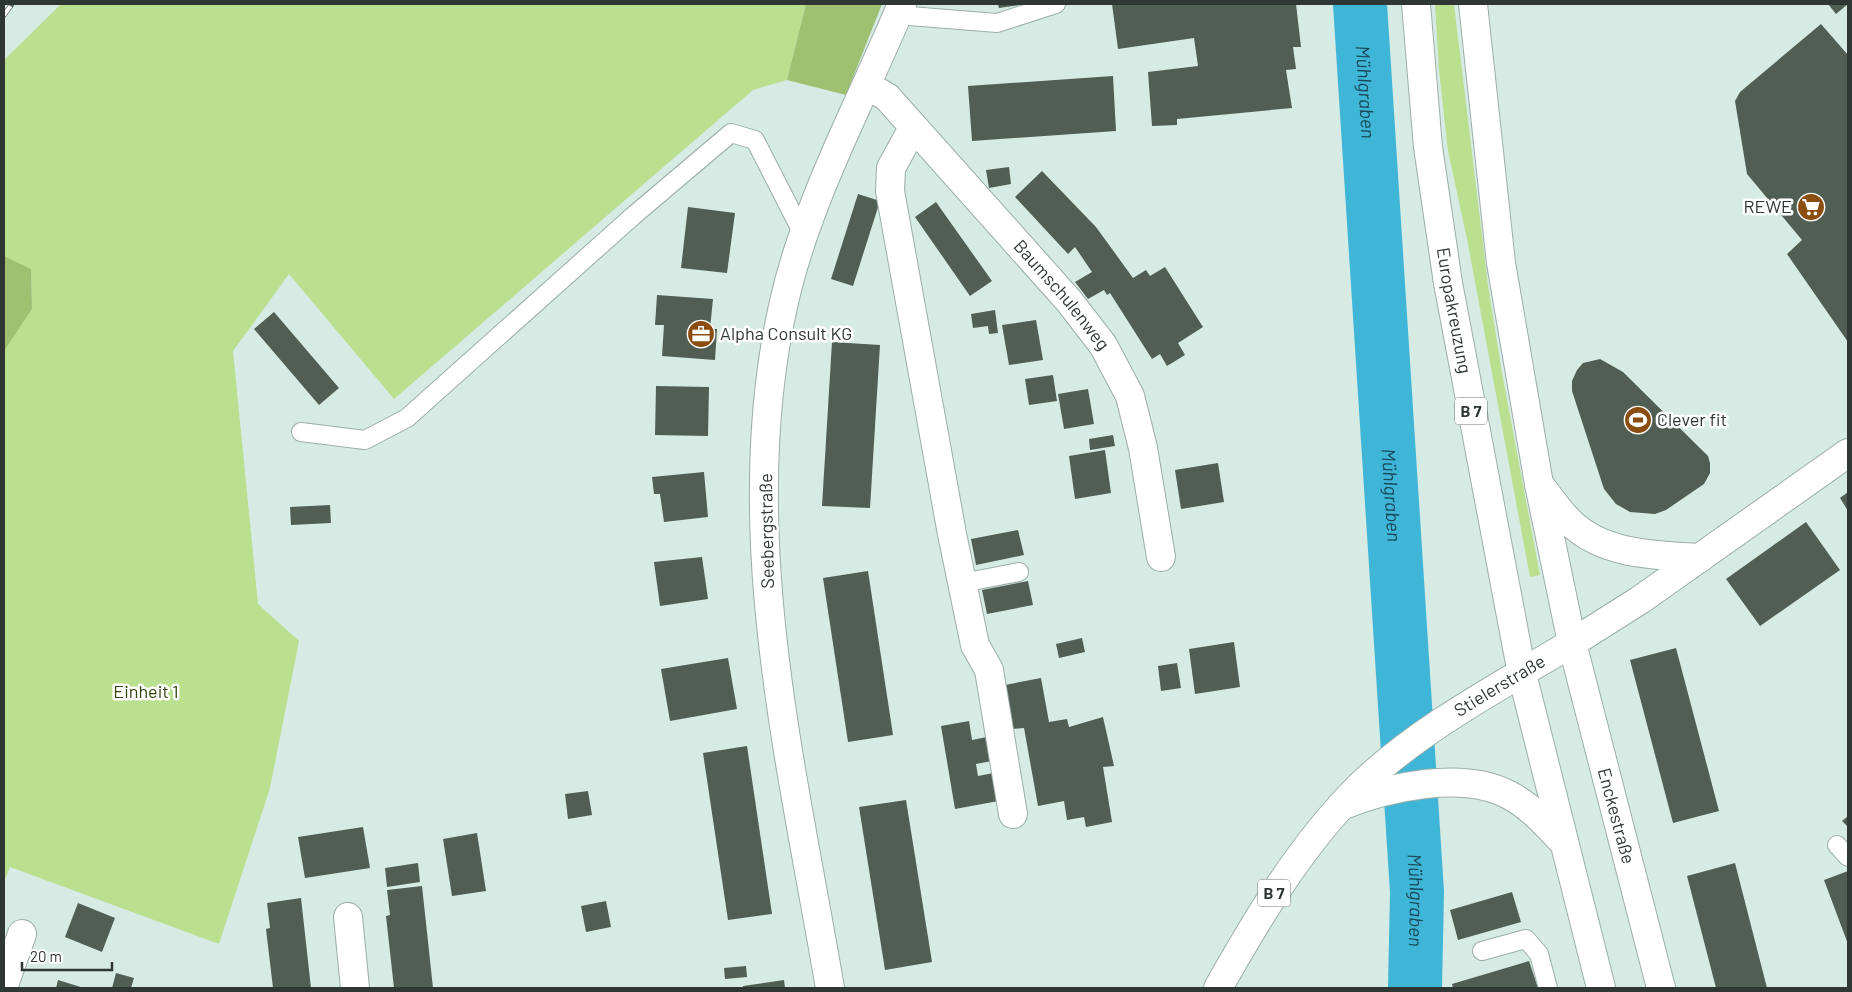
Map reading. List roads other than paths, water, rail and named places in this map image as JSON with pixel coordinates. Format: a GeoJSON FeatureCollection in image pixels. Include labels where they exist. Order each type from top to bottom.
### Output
{"type":"FeatureCollection","features":[{"type":"Feature","properties":{"kind":"street","name":"Europakreuzung"},"geometry":{"type":"LineString","coordinates":[[1416,4],[1428,147],[1448,283],[1522,674]]}},
{"type":"Feature","properties":{"kind":"street"},"geometry":{"type":"LineString","coordinates":[[1472,4],[1501,263],[1539,484],[1572,643]]}},
{"type":"Feature","properties":{"kind":"street","name":"Seebergstraße"},"geometry":{"type":"LineString","coordinates":[[830,988],[784,715],[765,577],[766,445],[772,375],[784,302],[804,236],[828,173],[868,86],[899,10]]}},
{"type":"Feature","properties":{"kind":"street","name":"Baumschulenweg"},"geometry":{"type":"LineString","coordinates":[[868,86],[887,97],[1069,300],[1102,345],[1130,396],[1143,448],[1161,557]]}},
{"type":"Feature","properties":{"kind":"street"},"geometry":{"type":"LineString","coordinates":[[913,128],[892,168],[890,191],[962,583],[975,644],[989,670],[1013,814]]}},
{"type":"Feature","properties":{"kind":"street","name":"Stielerstraße"},"geometry":{"type":"LineString","coordinates":[[1218,988],[1285,875],[1354,797],[1401,752],[1444,722],[1619,614],[1848,453]]}},
{"type":"Feature","properties":{"kind":"street"},"geometry":{"type":"LineString","coordinates":[[1539,484],[1571,523],[1610,546],[1634,552],[1700,558]]}},
{"type":"Feature","properties":{"kind":"street","name":"Enckestraße"},"geometry":{"type":"LineString","coordinates":[[1572,643],[1661,988]]}},
{"type":"Feature","properties":{"kind":"street"},"geometry":{"type":"LineString","coordinates":[[1522,674],[1562,841],[1601,988]]}},
{"type":"Feature","properties":{"kind":"street"},"geometry":{"type":"LineString","coordinates":[[1354,797],[1406,788],[1457,783],[1486,785],[1509,795],[1536,813],[1562,841]]}},
{"type":"Feature","properties":{"kind":"street"},"geometry":{"type":"LineString","coordinates":[[348,917],[355,988]]}},
{"type":"Feature","properties":{"kind":"street"},"geometry":{"type":"LineString","coordinates":[[4,985],[22,934]]}},
{"type":"Feature","properties":{"kind":"lane"},"geometry":{"type":"LineString","coordinates":[[899,10],[997,23],[1056,4]]}},
{"type":"Feature","properties":{"kind":"lane"},"geometry":{"type":"LineString","coordinates":[[301,432],[365,440],[407,418],[633,216],[731,134],[755,140],[804,236]]}},
{"type":"Feature","properties":{"kind":"lane"},"geometry":{"type":"LineString","coordinates":[[962,583],[1019,572]]}},
{"type":"Feature","properties":{"kind":"lane"},"geometry":{"type":"LineString","coordinates":[[1482,951],[1526,939],[1539,954],[1548,988]]}},
{"type":"Feature","properties":{"kind":"waterway","name":"Mühlgraben"},"geometry":{"type":"LineString","coordinates":[[1360,4],[1417,892],[1415,988]]}},
{"type":"Feature","properties":{"kind":"railway"},"geometry":{"type":"LineString","coordinates":[[4,15],[12,4]]}},
{"type":"Feature","properties":{"kind":"place","name":"REWE"},"geometry":{"type":"Point","coordinates":[1811,207]}},
{"type":"Feature","properties":{"kind":"place","name":"Alpha Consult KG"},"geometry":{"type":"Point","coordinates":[701,334]}},
{"type":"Feature","properties":{"kind":"place","name":"Clever fit"},"geometry":{"type":"Point","coordinates":[1638,420]}},
{"type":"Feature","properties":{"kind":"park label","name":"Einheit 1"},"geometry":{"type":"Point","coordinates":[146,692]}}]}
